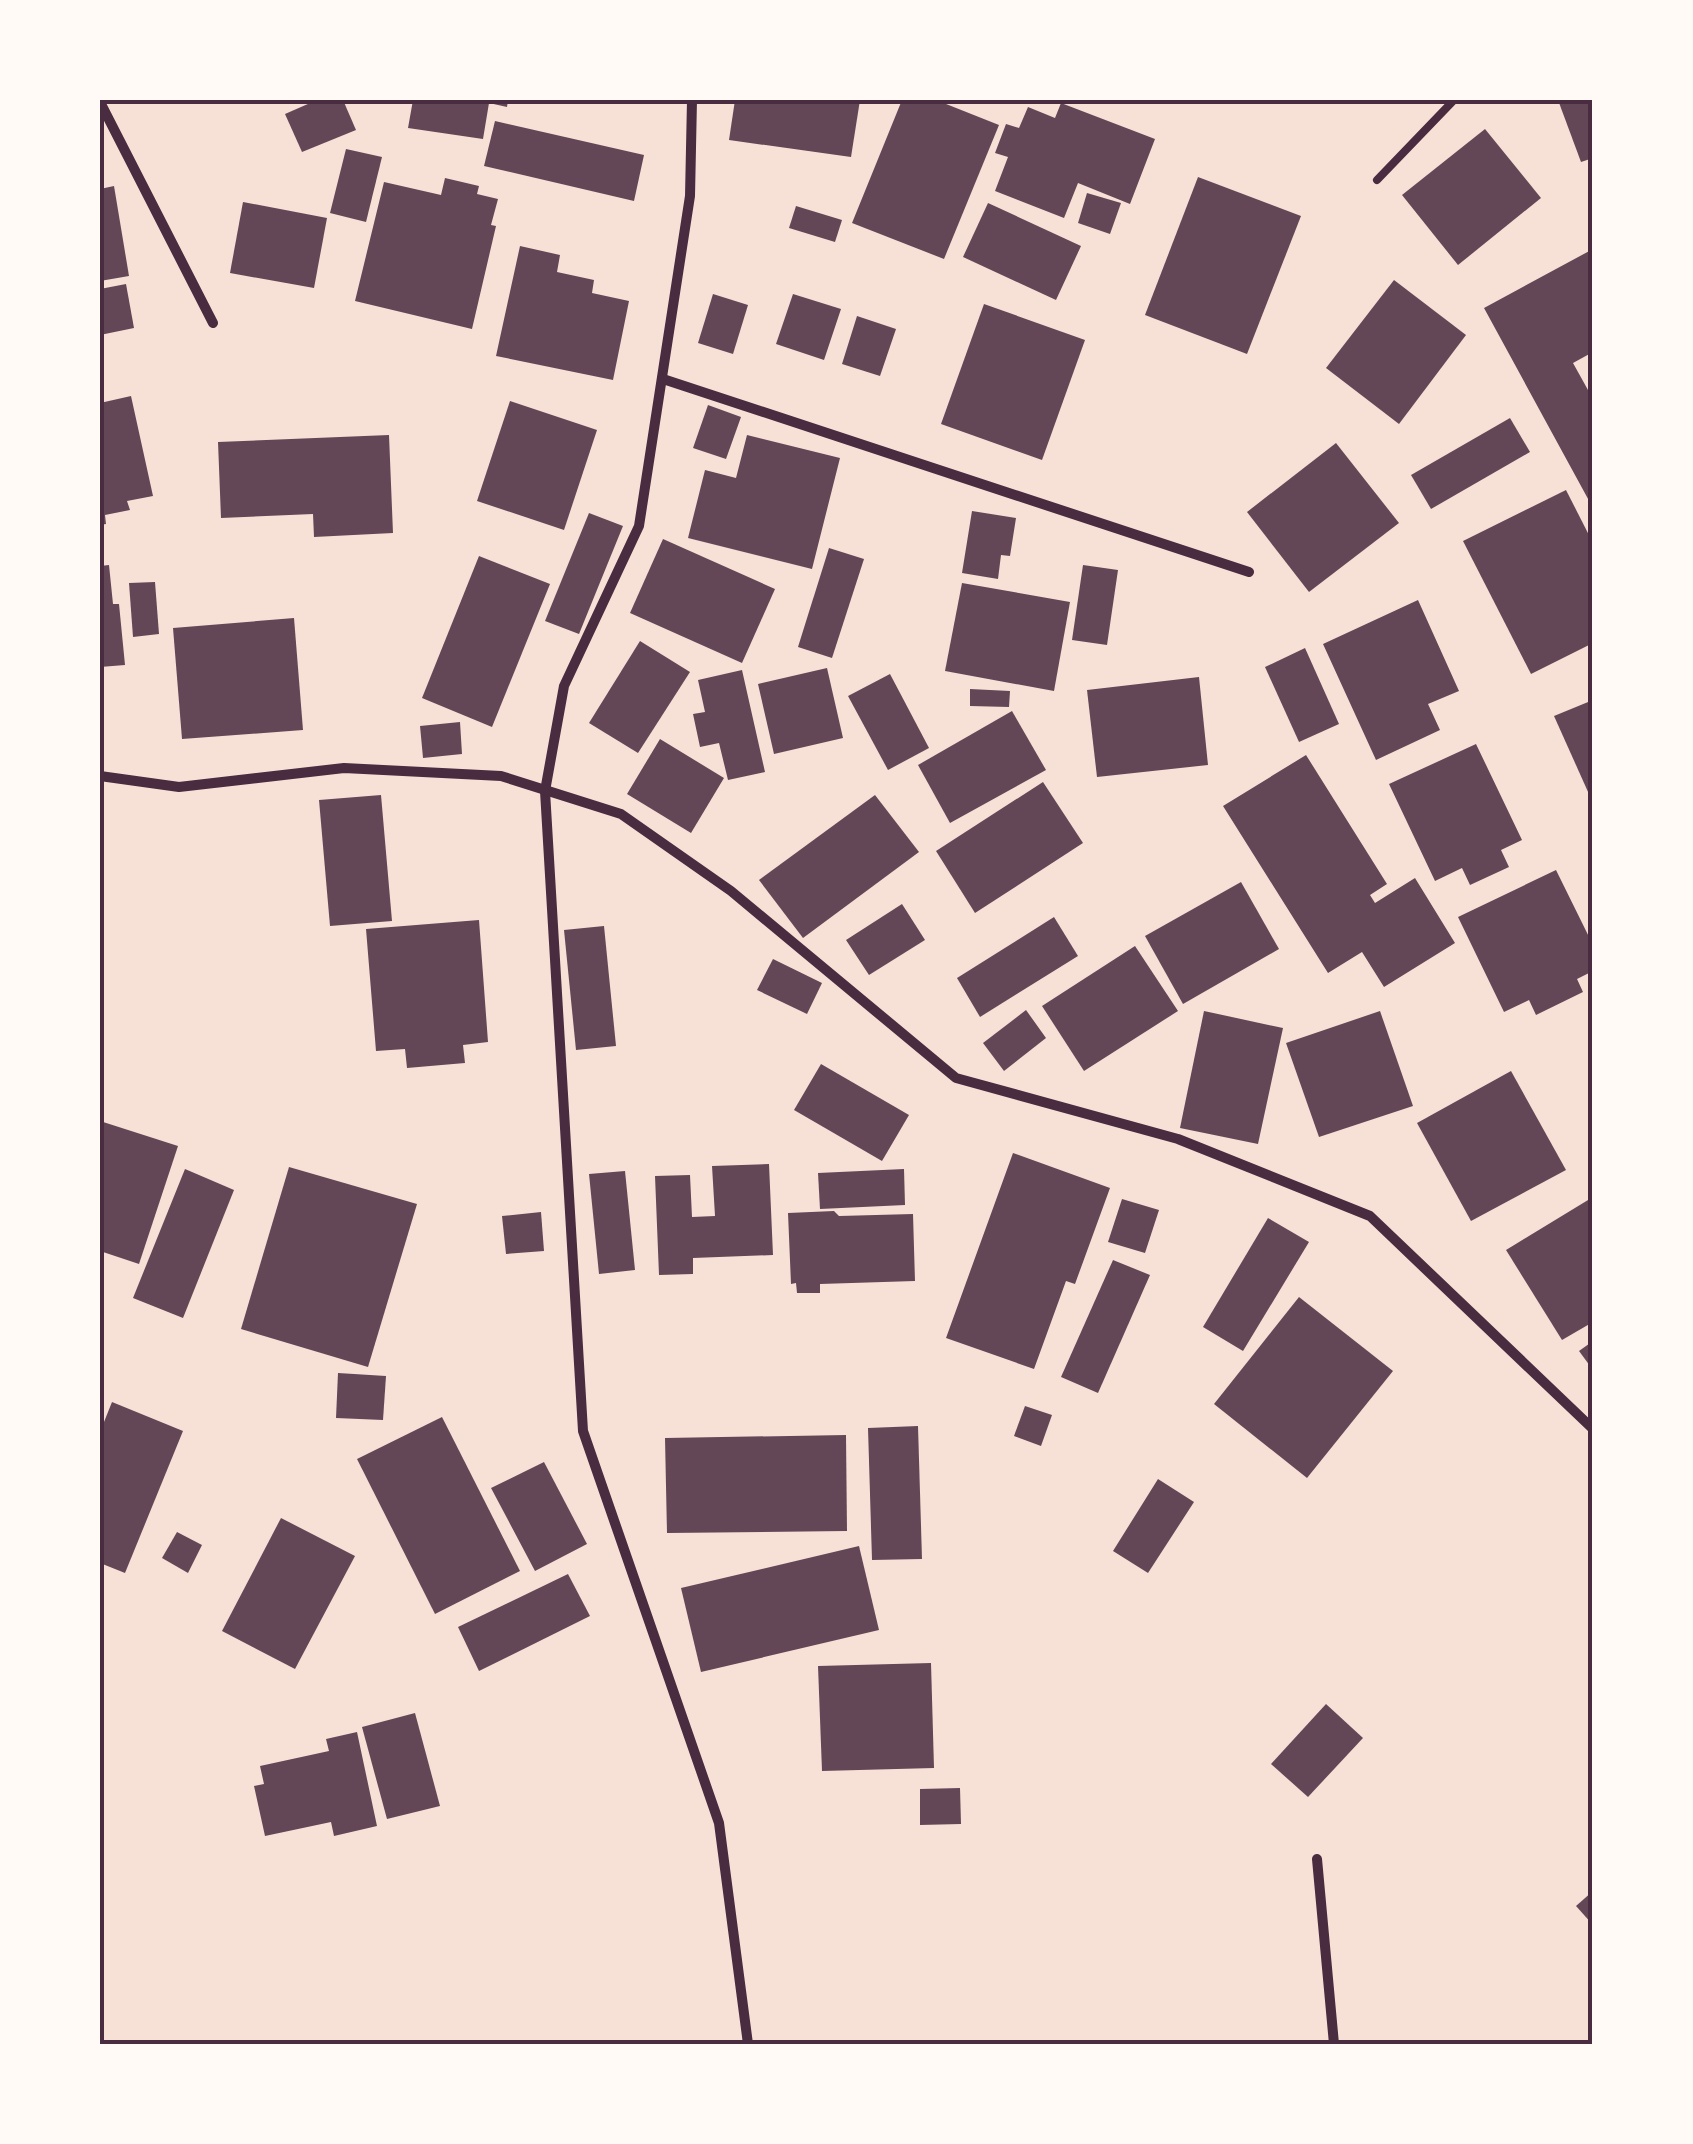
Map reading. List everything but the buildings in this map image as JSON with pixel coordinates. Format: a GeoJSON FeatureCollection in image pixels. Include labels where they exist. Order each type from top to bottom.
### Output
{"type":"FeatureCollection","features":[{"type":"Feature","properties":{"kind":"street"},"geometry":{"type":"LineString","coordinates":[[692,100],[690,196],[639,526],[564,686],[545,792],[583,1431],[719,1823],[748,2044]]}},
{"type":"Feature","properties":{"kind":"street"},"geometry":{"type":"LineString","coordinates":[[100,102],[213,323]]}},
{"type":"Feature","properties":{"kind":"street"},"geometry":{"type":"LineString","coordinates":[[663,379],[1248,572]]}},
{"type":"Feature","properties":{"kind":"street"},"geometry":{"type":"LineString","coordinates":[[100,776],[178,787],[344,768],[501,776],[621,814],[731,891],[956,1078],[1178,1140],[1370,1216],[1593,1429]]}},
{"type":"Feature","properties":{"kind":"street"},"geometry":{"type":"LineString","coordinates":[[1317,1859],[1334,2044]]}},
{"type":"Feature","properties":{"kind":"lane"},"geometry":{"type":"LineString","coordinates":[[1377,180],[1454,100]]}}]}
